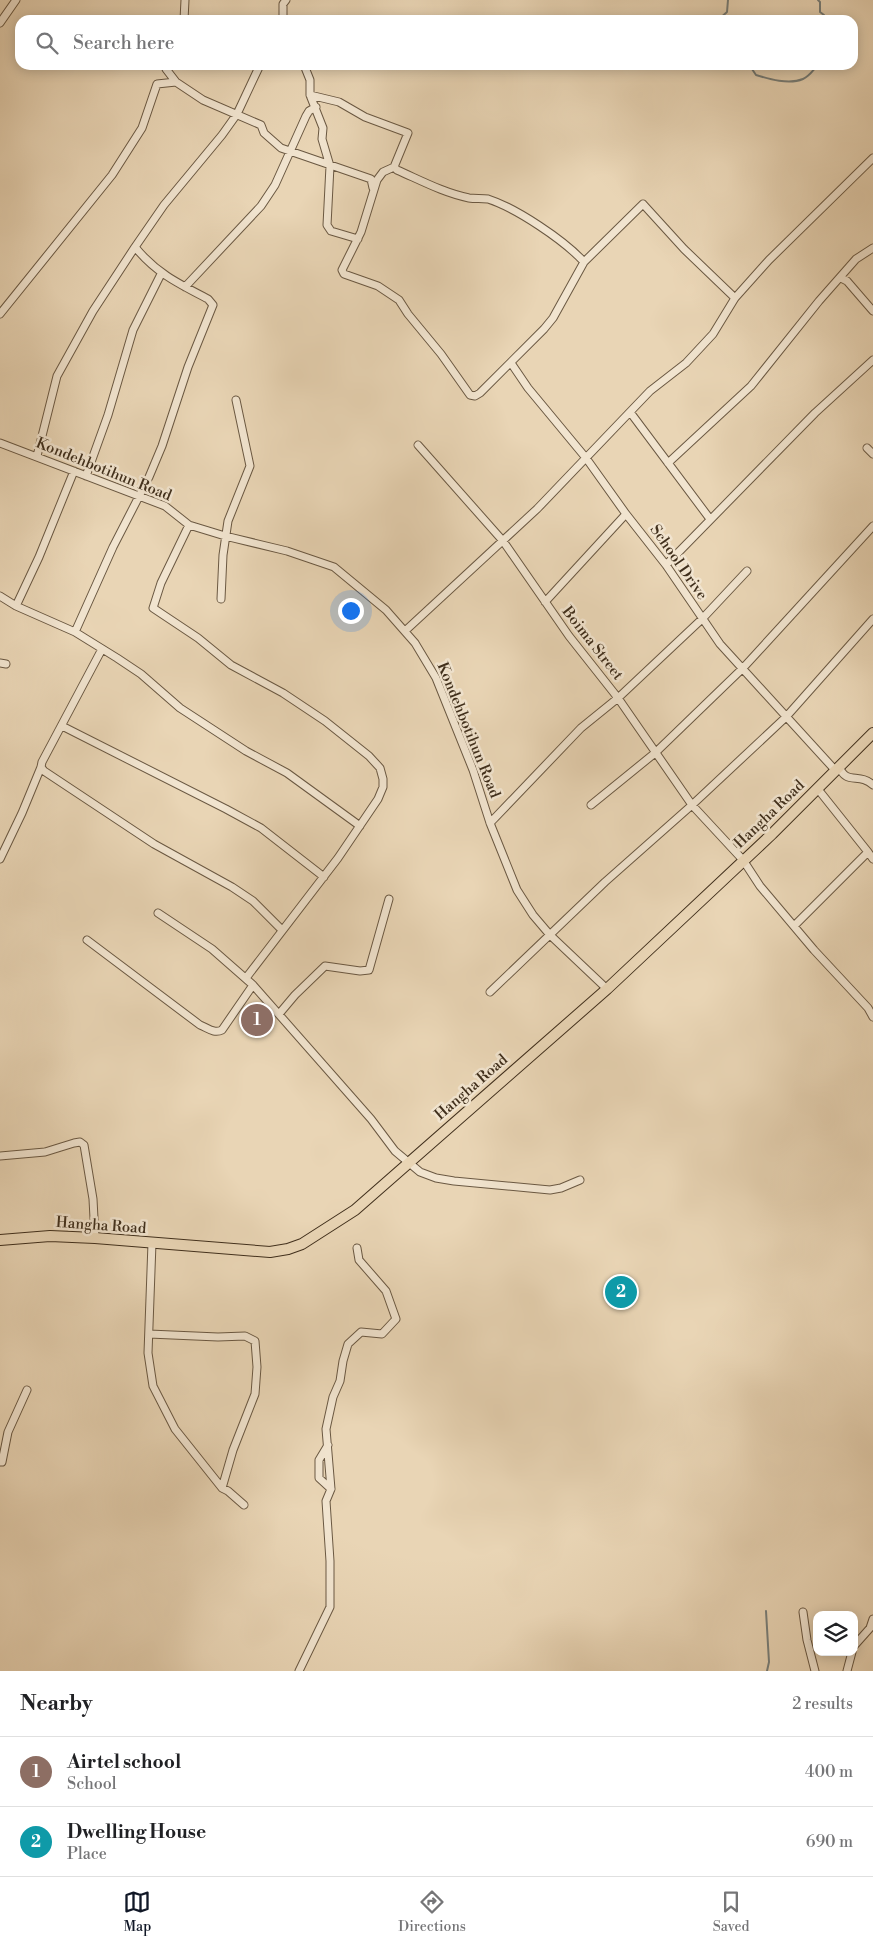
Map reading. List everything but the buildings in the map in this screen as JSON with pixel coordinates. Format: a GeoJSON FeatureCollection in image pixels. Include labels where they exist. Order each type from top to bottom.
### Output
{"type":"FeatureCollection","features":[{"type":"Feature","properties":{"kind":"highway","name":"Hangha Road"},"geometry":{"type":"LineString","coordinates":[[0,1240],[50,1236],[96,1238],[270,1252],[302,1244],[355,1210],[607,989],[744,860],[873,733]]}},
{"type":"Feature","properties":{"kind":"street"},"geometry":{"type":"LineString","coordinates":[[0,23],[16,0]]}},
{"type":"Feature","properties":{"kind":"street"},"geometry":{"type":"LineString","coordinates":[[184,15],[185,0]]}},
{"type":"Feature","properties":{"kind":"street"},"geometry":{"type":"LineString","coordinates":[[284,15],[283,4],[286,0]]}},
{"type":"Feature","properties":{"kind":"street"},"geometry":{"type":"LineString","coordinates":[[167,70],[176,82],[203,100],[261,125],[270,139],[281,148],[371,179],[373,188]]}},
{"type":"Feature","properties":{"kind":"street"},"geometry":{"type":"LineString","coordinates":[[37,456],[57,376],[62,365],[93,311],[164,204],[237,114],[258,70]]}},
{"type":"Feature","properties":{"kind":"street"},"geometry":{"type":"LineString","coordinates":[[306,70],[310,80],[310,95],[323,128],[322,139],[330,166],[327,225],[331,231],[358,239]]}},
{"type":"Feature","properties":{"kind":"street"},"geometry":{"type":"LineString","coordinates":[[0,314],[112,175],[142,128],[157,84],[176,82]]}},
{"type":"Feature","properties":{"kind":"street"},"geometry":{"type":"LineString","coordinates":[[310,95],[339,102],[365,117],[408,133],[394,167],[380,175],[373,188],[366,218],[358,239],[342,270],[344,274],[378,286],[399,300],[470,395],[475,396],[480,393],[553,318],[584,262],[643,204],[684,249],[735,298]]}},
{"type":"Feature","properties":{"kind":"street"},"geometry":{"type":"LineString","coordinates":[[185,287],[261,206],[275,186],[289,151],[309,111],[316,107]]}},
{"type":"Feature","properties":{"kind":"street"},"geometry":{"type":"LineString","coordinates":[[405,631],[537,509],[650,391],[686,363],[713,334],[735,298],[787,241],[873,158]]}},
{"type":"Feature","properties":{"kind":"street"},"geometry":{"type":"LineString","coordinates":[[394,167],[397,170],[453,193],[469,198],[487,199],[518,212],[575,252],[584,262]]}},
{"type":"Feature","properties":{"kind":"street"},"geometry":{"type":"LineString","coordinates":[[75,632],[101,572],[139,497],[162,446],[188,366],[213,305],[208,299],[161,274],[143,258],[135,247]]}},
{"type":"Feature","properties":{"kind":"street"},"geometry":{"type":"LineString","coordinates":[[668,463],[751,386],[819,301],[856,259],[873,248]]}},
{"type":"Feature","properties":{"kind":"street"},"geometry":{"type":"LineString","coordinates":[[86,476],[108,415],[133,330],[161,274]]}},
{"type":"Feature","properties":{"kind":"street"},"geometry":{"type":"LineString","coordinates":[[841,278],[847,281],[873,311]]}},
{"type":"Feature","properties":{"kind":"street"},"geometry":{"type":"LineString","coordinates":[[666,565],[815,413],[873,360]]}},
{"type":"Feature","properties":{"kind":"street","name":"School Drive"},"geometry":{"type":"LineString","coordinates":[[511,362],[528,388],[586,458],[666,565],[720,644],[786,717],[842,774],[846,777],[865,779],[873,786]]}},
{"type":"Feature","properties":{"kind":"street"},"geometry":{"type":"LineString","coordinates":[[221,599],[221,574],[225,536],[235,499],[250,466],[236,400]]}},
{"type":"Feature","properties":{"kind":"street"},"geometry":{"type":"LineString","coordinates":[[630,412],[710,519]]}},
{"type":"Feature","properties":{"kind":"street","name":"Kondehbotihun Road"},"geometry":{"type":"LineString","coordinates":[[0,443],[165,506],[189,525],[295,554],[334,567],[386,610],[405,631],[424,657],[436,678],[473,770],[490,823],[517,890],[533,915],[550,935],[607,989]]}},
{"type":"Feature","properties":{"kind":"street","name":"Boima Street"},"geometry":{"type":"LineString","coordinates":[[418,445],[503,541],[568,636],[618,698],[692,804],[744,860],[760,886],[830,968],[870,1008],[873,1017]]}},
{"type":"Feature","properties":{"kind":"street"},"geometry":{"type":"LineString","coordinates":[[867,448],[873,454]]}},
{"type":"Feature","properties":{"kind":"street"},"geometry":{"type":"LineString","coordinates":[[16,606],[74,471]]}},
{"type":"Feature","properties":{"kind":"street"},"geometry":{"type":"LineString","coordinates":[[545,602],[626,514]]}},
{"type":"Feature","properties":{"kind":"street"},"geometry":{"type":"LineString","coordinates":[[189,525],[169,566],[153,608],[198,638],[231,665],[283,693],[348,738],[380,768],[383,778],[383,787],[360,826],[324,877],[246,978]]}},
{"type":"Feature","properties":{"kind":"street"},"geometry":{"type":"LineString","coordinates":[[591,805],[655,753],[743,668],[873,526]]}},
{"type":"Feature","properties":{"kind":"street"},"geometry":{"type":"LineString","coordinates":[[490,823],[581,728],[618,698],[702,618],[747,571]]}},
{"type":"Feature","properties":{"kind":"street"},"geometry":{"type":"LineString","coordinates":[[0,596],[16,606],[75,632],[102,649],[140,674],[180,708],[246,751],[287,773],[360,826]]}},
{"type":"Feature","properties":{"kind":"street"},"geometry":{"type":"LineString","coordinates":[[490,992],[611,876],[786,717],[873,620]]}},
{"type":"Feature","properties":{"kind":"street"},"geometry":{"type":"LineString","coordinates":[[0,859],[42,762],[102,649]]}},
{"type":"Feature","properties":{"kind":"street"},"geometry":{"type":"LineString","coordinates":[[62,726],[261,828],[324,877]]}},
{"type":"Feature","properties":{"kind":"street"},"geometry":{"type":"LineString","coordinates":[[41,767],[44,771],[154,844],[232,887],[253,901],[282,930]]}},
{"type":"Feature","properties":{"kind":"street"},"geometry":{"type":"LineString","coordinates":[[817,788],[873,859]]}},
{"type":"Feature","properties":{"kind":"street"},"geometry":{"type":"LineString","coordinates":[[794,926],[868,852]]}},
{"type":"Feature","properties":{"kind":"street"},"geometry":{"type":"LineString","coordinates":[[278,1014],[325,966],[360,971],[369,970],[389,899]]}},
{"type":"Feature","properties":{"kind":"street"},"geometry":{"type":"LineString","coordinates":[[158,913],[212,949],[246,978],[371,1119],[395,1151],[420,1172],[436,1178],[454,1181],[550,1190],[561,1188],[580,1180]]}},
{"type":"Feature","properties":{"kind":"street"},"geometry":{"type":"LineString","coordinates":[[87,940],[200,1025],[212,1031],[218,1032],[222,1030],[253,985]]}},
{"type":"Feature","properties":{"kind":"street"},"geometry":{"type":"LineString","coordinates":[[0,1156],[45,1152],[74,1142],[80,1142],[84,1145],[93,1198],[96,1238]]}},
{"type":"Feature","properties":{"kind":"street"},"geometry":{"type":"LineString","coordinates":[[152,1243],[149,1334],[150,1374],[157,1396],[175,1429],[222,1488],[244,1505]]}},
{"type":"Feature","properties":{"kind":"street"},"geometry":{"type":"LineString","coordinates":[[299,1671],[330,1607],[330,1561],[326,1501],[331,1489],[326,1429],[329,1413],[340,1381],[343,1361],[348,1344],[361,1332],[382,1334],[396,1319],[386,1291],[359,1260],[356,1248]]}},
{"type":"Feature","properties":{"kind":"street"},"geometry":{"type":"LineString","coordinates":[[149,1334],[218,1337],[245,1336],[255,1341],[257,1367],[256,1394],[242,1427],[222,1488]]}},
{"type":"Feature","properties":{"kind":"street"},"geometry":{"type":"LineString","coordinates":[[0,1462],[2,1462],[8,1432],[27,1390]]}},
{"type":"Feature","properties":{"kind":"street"},"geometry":{"type":"LineString","coordinates":[[328,1444],[319,1460],[319,1478],[331,1489]]}},
{"type":"Feature","properties":{"kind":"street"},"geometry":{"type":"LineString","coordinates":[[803,1612],[814,1671]]}},
{"type":"Feature","properties":{"kind":"street"},"geometry":{"type":"LineString","coordinates":[[858,1643],[871,1632],[873,1619]]}},
{"type":"Feature","properties":{"kind":"street"},"geometry":{"type":"LineString","coordinates":[[847,1671],[851,1656]]}},
{"type":"Feature","properties":{"kind":"waterway"},"geometry":{"type":"LineString","coordinates":[[724,15],[727,12],[728,0]]}},
{"type":"Feature","properties":{"kind":"waterway"},"geometry":{"type":"LineString","coordinates":[[818,0],[820,2],[820,12],[824,15]]}},
{"type":"Feature","properties":{"kind":"waterway"},"geometry":{"type":"LineString","coordinates":[[753,70],[756,75],[779,81],[797,81],[810,75],[814,70]]}},
{"type":"Feature","properties":{"kind":"waterway"},"geometry":{"type":"LineString","coordinates":[[766,1611],[769,1662],[767,1671]]}},
{"type":"Feature","properties":{"kind":"place","name":"Airtel school"},"geometry":{"type":"Point","coordinates":[257,1020]}},
{"type":"Feature","properties":{"kind":"place","name":"Dwelling House"},"geometry":{"type":"Point","coordinates":[621,1292]}}]}
